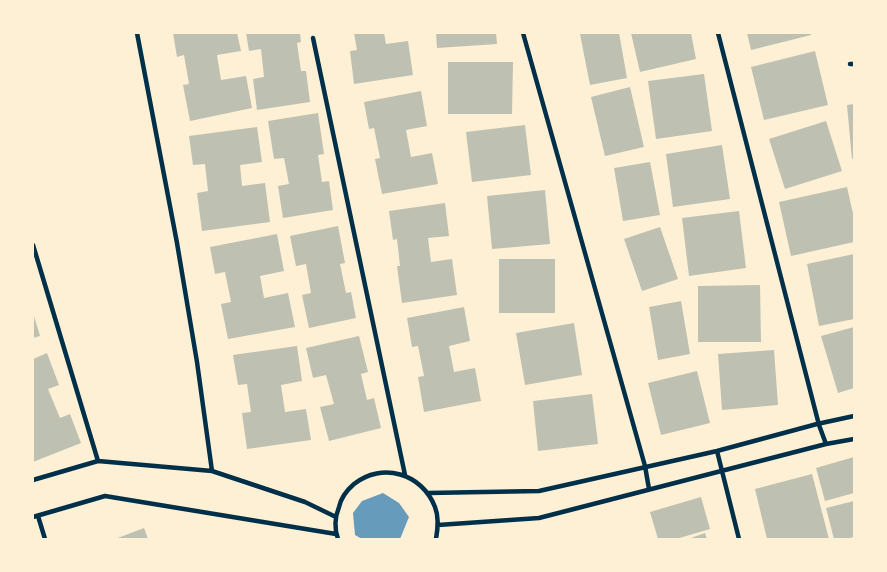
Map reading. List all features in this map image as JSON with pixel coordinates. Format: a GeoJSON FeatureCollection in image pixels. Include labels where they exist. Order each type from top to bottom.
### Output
{"type":"FeatureCollection","features":[{"type":"Feature","properties":{"kind":"lane"},"geometry":{"type":"LineString","coordinates":[[137,33],[177,243],[212,471]]}},
{"type":"Feature","properties":{"kind":"lane"},"geometry":{"type":"LineString","coordinates":[[523,33],[650,489]]}},
{"type":"Feature","properties":{"kind":"lane"},"geometry":{"type":"LineString","coordinates":[[718,33],[826,444]]}},
{"type":"Feature","properties":{"kind":"lane"},"geometry":{"type":"LineString","coordinates":[[313,38],[405,475]]}},
{"type":"Feature","properties":{"kind":"lane"},"geometry":{"type":"LineString","coordinates":[[33,245],[98,461]]}},
{"type":"Feature","properties":{"kind":"lane"},"geometry":{"type":"LineString","coordinates":[[428,493],[539,491],[854,417]]}},
{"type":"Feature","properties":{"kind":"lane"},"geometry":{"type":"LineString","coordinates":[[438,525],[539,518],[826,444],[854,440]]}},
{"type":"Feature","properties":{"kind":"lane"},"geometry":{"type":"LineString","coordinates":[[717,451],[739,539]]}},
{"type":"Feature","properties":{"kind":"lane"},"geometry":{"type":"LineString","coordinates":[[33,480],[98,461],[212,471],[305,502],[336,517]]}},
{"type":"Feature","properties":{"kind":"lane"},"geometry":{"type":"LineString","coordinates":[[45,539],[36,516],[105,496],[337,536],[336,517],[340,502],[348,489],[361,479],[374,474],[390,472],[405,475],[428,493],[436,508],[438,525],[436,539]]}},
{"type":"Feature","properties":{"kind":"water"},"geometry":{"type":"Polygon","coordinates":[[[383,493],[399,503],[409,517],[400,539],[362,539],[355,535],[353,513],[362,501],[383,493]]]}},
{"type":"Feature","properties":{"kind":"building"},"geometry":{"type":"Polygon","coordinates":[[[173,33],[237,33],[241,51],[217,55],[221,80],[246,76],[252,108],[190,121],[183,85],[189,84],[184,55],[177,57],[173,33]]]}},
{"type":"Feature","properties":{"kind":"building"},"geometry":{"type":"Polygon","coordinates":[[[246,33],[300,33],[301,42],[297,43],[301,71],[306,71],[310,102],[257,110],[253,79],[264,77],[261,49],[249,51],[246,33]]]}},
{"type":"Feature","properties":{"kind":"building"},"geometry":{"type":"Polygon","coordinates":[[[354,33],[384,33],[386,44],[408,41],[413,75],[354,84],[350,51],[357,50],[354,33]]]}},
{"type":"Feature","properties":{"kind":"building"},"geometry":{"type":"Polygon","coordinates":[[[436,33],[496,33],[497,44],[437,48],[436,33]]]}},
{"type":"Feature","properties":{"kind":"building"},"geometry":{"type":"Polygon","coordinates":[[[619,33],[627,78],[590,85],[580,34],[619,33]]]}},
{"type":"Feature","properties":{"kind":"building"},"geometry":{"type":"Polygon","coordinates":[[[631,33],[691,33],[696,59],[640,72],[631,33]]]}},
{"type":"Feature","properties":{"kind":"building"},"geometry":{"type":"Polygon","coordinates":[[[747,33],[811,33],[811,35],[751,50],[747,33]]]}},
{"type":"Feature","properties":{"kind":"building"},"geometry":{"type":"Polygon","coordinates":[[[815,51],[828,105],[764,120],[751,67],[815,51]]]}},
{"type":"Feature","properties":{"kind":"building"},"geometry":{"type":"Polygon","coordinates":[[[448,62],[513,62],[512,114],[448,114],[448,62]]]}},
{"type":"Feature","properties":{"kind":"building"},"geometry":{"type":"Polygon","coordinates":[[[704,74],[712,131],[656,139],[648,81],[704,74]]]}},
{"type":"Feature","properties":{"kind":"building"},"geometry":{"type":"Polygon","coordinates":[[[630,87],[644,147],[605,156],[591,97],[630,87]]]}},
{"type":"Feature","properties":{"kind":"building"},"geometry":{"type":"Polygon","coordinates":[[[421,91],[427,126],[406,130],[411,157],[432,153],[438,184],[382,194],[375,159],[380,158],[374,128],[369,129],[364,102],[421,91]]]}},
{"type":"Feature","properties":{"kind":"building"},"geometry":{"type":"Polygon","coordinates":[[[854,104],[854,159],[852,159],[847,105],[854,104]]]}},
{"type":"Feature","properties":{"kind":"building"},"geometry":{"type":"Polygon","coordinates":[[[318,113],[324,154],[318,155],[322,182],[329,181],[333,210],[283,218],[278,186],[289,184],[284,158],[274,159],[268,121],[318,113]]]}},
{"type":"Feature","properties":{"kind":"building"},"geometry":{"type":"Polygon","coordinates":[[[826,121],[842,171],[785,189],[769,139],[826,121]]]}},
{"type":"Feature","properties":{"kind":"building"},"geometry":{"type":"Polygon","coordinates":[[[525,125],[531,175],[472,182],[466,132],[525,125]]]}},
{"type":"Feature","properties":{"kind":"building"},"geometry":{"type":"Polygon","coordinates":[[[257,127],[262,162],[240,165],[242,186],[265,183],[270,222],[202,231],[197,193],[208,191],[205,164],[193,165],[189,136],[257,127]]]}},
{"type":"Feature","properties":{"kind":"building"},"geometry":{"type":"Polygon","coordinates":[[[722,145],[730,199],[673,207],[666,154],[722,145]]]}},
{"type":"Feature","properties":{"kind":"building"},"geometry":{"type":"Polygon","coordinates":[[[650,162],[660,215],[623,221],[614,168],[650,162]]]}},
{"type":"Feature","properties":{"kind":"building"},"geometry":{"type":"Polygon","coordinates":[[[847,187],[854,218],[854,242],[791,256],[779,202],[847,187]]]}},
{"type":"Feature","properties":{"kind":"building"},"geometry":{"type":"Polygon","coordinates":[[[545,190],[550,244],[492,249],[487,196],[545,190]]]}},
{"type":"Feature","properties":{"kind":"building"},"geometry":{"type":"Polygon","coordinates":[[[445,203],[449,236],[428,238],[431,262],[452,259],[457,295],[402,303],[397,266],[400,266],[397,239],[393,240],[389,211],[445,203]]]}},
{"type":"Feature","properties":{"kind":"building"},"geometry":{"type":"Polygon","coordinates":[[[739,211],[746,268],[689,276],[682,218],[739,211]]]}},
{"type":"Feature","properties":{"kind":"building"},"geometry":{"type":"Polygon","coordinates":[[[338,226],[345,263],[340,264],[346,293],[351,292],[356,318],[309,328],[302,295],[311,293],[306,264],[296,266],[290,236],[338,226]]]}},
{"type":"Feature","properties":{"kind":"building"},"geometry":{"type":"Polygon","coordinates":[[[660,227],[678,279],[642,291],[624,239],[660,227]]]}},
{"type":"Feature","properties":{"kind":"building"},"geometry":{"type":"Polygon","coordinates":[[[277,234],[284,271],[260,276],[264,298],[288,293],[295,327],[228,339],[221,304],[231,302],[225,272],[215,274],[210,247],[277,234]]]}},
{"type":"Feature","properties":{"kind":"building"},"geometry":{"type":"Polygon","coordinates":[[[854,254],[854,319],[819,326],[807,264],[854,254]]]}},
{"type":"Feature","properties":{"kind":"building"},"geometry":{"type":"Polygon","coordinates":[[[499,259],[555,259],[555,313],[499,313],[499,259]]]}},
{"type":"Feature","properties":{"kind":"building"},"geometry":{"type":"Polygon","coordinates":[[[760,285],[761,342],[698,342],[698,286],[760,285]]]}},
{"type":"Feature","properties":{"kind":"building"},"geometry":{"type":"Polygon","coordinates":[[[681,301],[690,354],[658,360],[649,307],[681,301]]]}},
{"type":"Feature","properties":{"kind":"building"},"geometry":{"type":"Polygon","coordinates":[[[464,307],[470,341],[449,346],[454,372],[475,368],[481,401],[424,412],[418,377],[424,376],[418,346],[412,347],[407,318],[464,307]]]}},
{"type":"Feature","properties":{"kind":"building"},"geometry":{"type":"Polygon","coordinates":[[[33,313],[40,336],[33,338],[33,313]]]}},
{"type":"Feature","properties":{"kind":"building"},"geometry":{"type":"Polygon","coordinates":[[[574,323],[582,375],[525,385],[516,333],[574,323]]]}},
{"type":"Feature","properties":{"kind":"building"},"geometry":{"type":"Polygon","coordinates":[[[854,327],[854,388],[838,393],[821,336],[854,327]]]}},
{"type":"Feature","properties":{"kind":"building"},"geometry":{"type":"Polygon","coordinates":[[[359,336],[368,372],[361,374],[367,400],[374,398],[381,428],[329,441],[320,407],[334,404],[326,375],[313,378],[306,348],[359,336]]]}},
{"type":"Feature","properties":{"kind":"building"},"geometry":{"type":"Polygon","coordinates":[[[297,346],[302,381],[281,385],[285,412],[306,409],[311,440],[247,449],[242,413],[251,412],[247,384],[238,385],[233,355],[297,346]]]}},
{"type":"Feature","properties":{"kind":"building"},"geometry":{"type":"Polygon","coordinates":[[[774,350],[778,405],[722,410],[718,354],[774,350]]]}},
{"type":"Feature","properties":{"kind":"building"},"geometry":{"type":"Polygon","coordinates":[[[47,353],[59,385],[48,389],[60,418],[70,414],[81,443],[33,462],[33,359],[47,353]]]}},
{"type":"Feature","properties":{"kind":"building"},"geometry":{"type":"Polygon","coordinates":[[[697,371],[710,423],[661,435],[648,383],[697,371]]]}},
{"type":"Feature","properties":{"kind":"building"},"geometry":{"type":"Polygon","coordinates":[[[592,394],[598,444],[538,451],[533,401],[592,394]]]}},
{"type":"Feature","properties":{"kind":"building"},"geometry":{"type":"Polygon","coordinates":[[[854,457],[854,493],[825,501],[816,468],[854,457]]]}},
{"type":"Feature","properties":{"kind":"building"},"geometry":{"type":"Polygon","coordinates":[[[812,474],[829,539],[767,539],[755,489],[812,474]]]}},
{"type":"Feature","properties":{"kind":"building"},"geometry":{"type":"Polygon","coordinates":[[[701,497],[710,529],[676,539],[658,539],[650,512],[701,497]]]}},
{"type":"Feature","properties":{"kind":"building"},"geometry":{"type":"Polygon","coordinates":[[[854,501],[854,537],[834,539],[826,508],[854,501]]]}},
{"type":"Feature","properties":{"kind":"building"},"geometry":{"type":"Polygon","coordinates":[[[144,528],[148,539],[115,539],[144,528]]]}},
{"type":"Feature","properties":{"kind":"building"},"geometry":{"type":"Polygon","coordinates":[[[705,533],[707,539],[688,539],[705,533]]]}}]}
